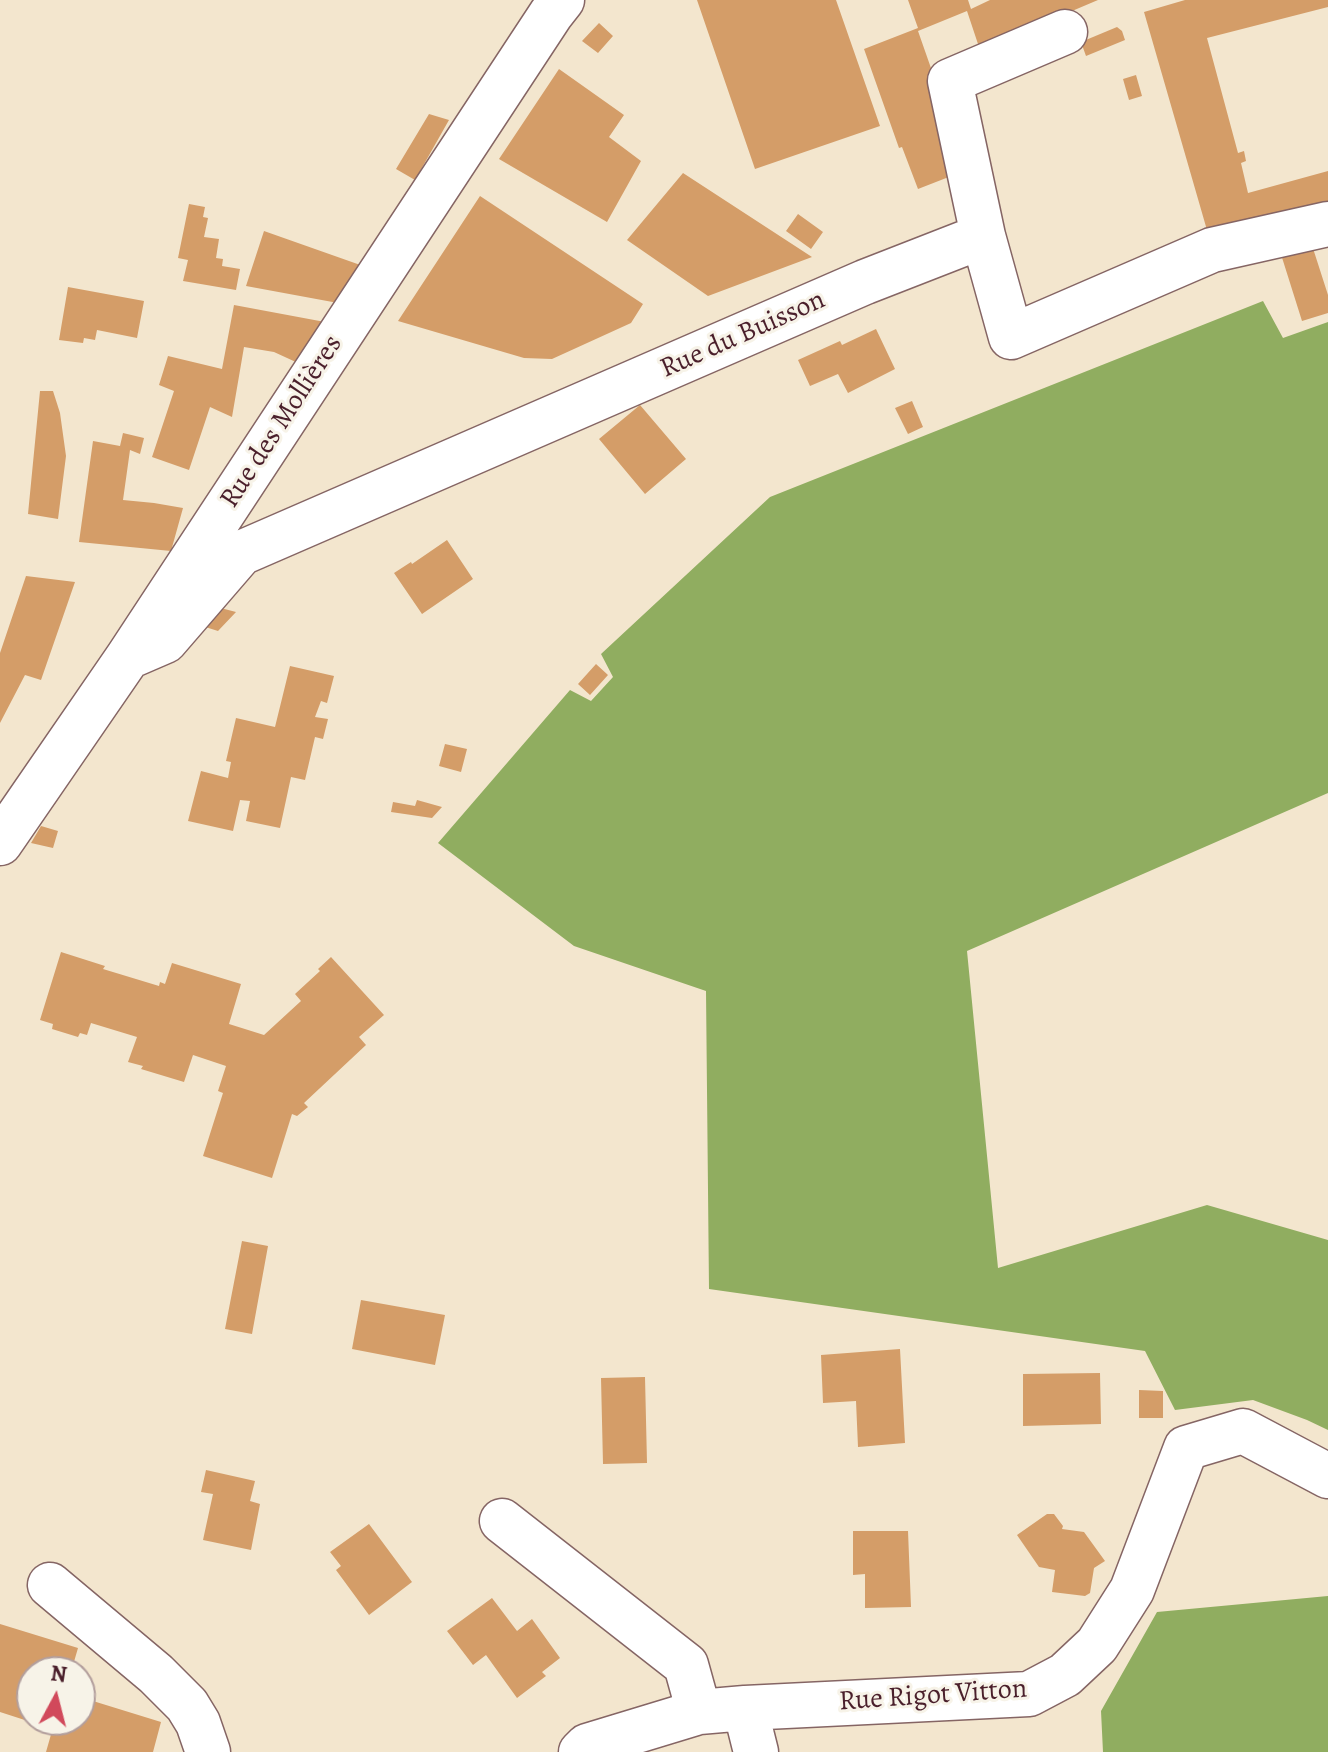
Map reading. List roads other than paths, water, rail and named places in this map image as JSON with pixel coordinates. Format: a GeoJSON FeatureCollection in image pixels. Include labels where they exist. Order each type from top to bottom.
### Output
{"type":"FeatureCollection","features":[{"type":"Feature","properties":{"kind":"street","name":"Rue des Mollières"},"geometry":{"type":"LineString","coordinates":[[0,843],[128,657],[562,0]]}},
{"type":"Feature","properties":{"kind":"street"},"geometry":{"type":"LineString","coordinates":[[1065,32],[950,81],[983,236],[1011,337],[1212,250],[1328,224]]}},
{"type":"Feature","properties":{"kind":"street","name":"Rue du Buisson"},"geometry":{"type":"LineString","coordinates":[[128,657],[165,641],[241,553],[865,282],[983,236]]}},
{"type":"Feature","properties":{"kind":"street","name":"Rue Rigot Vitton"},"geometry":{"type":"LineString","coordinates":[[581,1752],[587,1746],[699,1712],[1029,1694],[1065,1675],[1097,1645],[1132,1590],[1186,1448],[1243,1431],[1328,1476]]}},
{"type":"Feature","properties":{"kind":"street"},"geometry":{"type":"LineString","coordinates":[[502,1521],[686,1665],[699,1712]]}},
{"type":"Feature","properties":{"kind":"street"},"geometry":{"type":"LineString","coordinates":[[50,1585],[156,1674],[187,1705],[198,1723],[208,1752]]}},
{"type":"Feature","properties":{"kind":"street"},"geometry":{"type":"LineString","coordinates":[[745,1708],[756,1752]]}}]}
